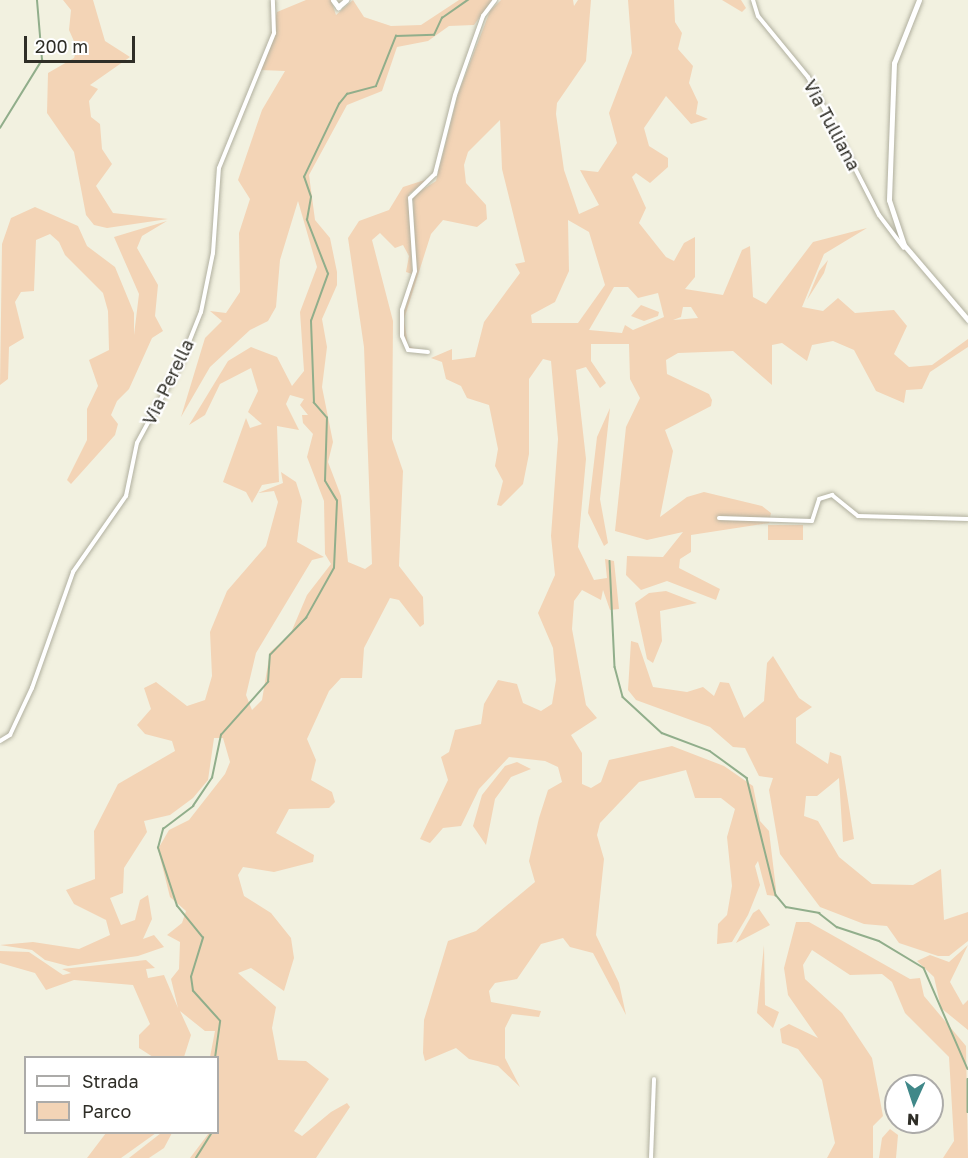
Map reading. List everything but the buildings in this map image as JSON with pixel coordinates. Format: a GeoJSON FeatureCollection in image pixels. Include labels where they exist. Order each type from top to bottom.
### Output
{"type":"FeatureCollection","features":[{"type":"Feature","properties":{"kind":"main road"},"geometry":{"type":"LineString","coordinates":[[333,0],[339,7],[346,0]]}},
{"type":"Feature","properties":{"kind":"main road"},"geometry":{"type":"LineString","coordinates":[[919,0],[896,55],[888,169],[892,215],[909,252],[968,320]]}},
{"type":"Feature","properties":{"kind":"street","name":"Via Perella"},"geometry":{"type":"LineString","coordinates":[[0,741],[10,735],[32,688],[73,572],[126,496],[134,451],[201,312],[213,252],[219,168],[273,36],[273,0]]}},
{"type":"Feature","properties":{"kind":"street"},"geometry":{"type":"LineString","coordinates":[[428,352],[408,350],[402,336],[402,310],[415,271],[411,195],[434,178],[455,95],[483,16],[495,0]]}},
{"type":"Feature","properties":{"kind":"street","name":"Via Tulliana"},"geometry":{"type":"LineString","coordinates":[[753,0],[758,16],[808,77],[879,214],[909,252]]}},
{"type":"Feature","properties":{"kind":"street"},"geometry":{"type":"LineString","coordinates":[[719,518],[812,521],[819,499],[832,495],[858,516],[968,519]]}},
{"type":"Feature","properties":{"kind":"street"},"geometry":{"type":"LineString","coordinates":[[651,1158],[654,1079]]}},
{"type":"Feature","properties":{"kind":"green space"},"geometry":{"type":"Polygon","coordinates":[[[63,0],[93,0],[105,41],[130,57],[90,85],[98,89],[89,101],[91,117],[100,124],[102,149],[112,164],[96,186],[113,213],[168,219],[107,228],[94,225],[86,215],[74,152],[47,113],[48,73],[74,58],[77,48],[69,30],[71,10],[63,0]]]}},
{"type":"Feature","properties":{"kind":"green space"},"geometry":{"type":"Polygon","coordinates":[[[306,0],[331,0],[336,15],[353,0],[364,17],[391,26],[421,25],[459,0],[492,0],[474,25],[449,26],[428,41],[397,47],[382,91],[347,105],[309,175],[315,220],[330,238],[337,272],[337,285],[322,319],[327,347],[322,387],[333,442],[328,462],[341,496],[348,562],[365,569],[372,564],[364,347],[348,238],[359,221],[389,210],[403,187],[431,178],[409,194],[412,274],[406,272],[409,256],[403,245],[395,248],[380,233],[372,240],[393,321],[392,439],[403,471],[399,566],[423,597],[424,624],[420,627],[399,600],[390,598],[364,648],[362,678],[341,678],[329,691],[307,739],[316,760],[311,780],[332,792],[335,802],[329,808],[289,809],[276,833],[314,855],[313,862],[274,872],[243,867],[238,875],[244,896],[271,913],[291,938],[294,958],[284,991],[251,968],[238,973],[276,1007],[272,1028],[278,1060],[306,1061],[329,1079],[294,1131],[302,1136],[331,1112],[347,1103],[350,1107],[316,1158],[190,1158],[208,1134],[219,1134],[219,1056],[210,1056],[215,1031],[205,1031],[180,1011],[191,1035],[184,1056],[151,1056],[139,1048],[139,1035],[150,1024],[133,985],[74,980],[46,990],[35,973],[0,963],[0,951],[29,952],[63,975],[71,973],[62,969],[146,960],[155,968],[146,969],[148,978],[164,975],[178,1008],[171,979],[179,969],[180,942],[167,935],[182,923],[186,911],[170,897],[158,849],[169,830],[189,820],[225,774],[230,762],[223,738],[214,738],[208,780],[193,798],[170,815],[144,821],[147,832],[124,868],[123,893],[110,898],[121,925],[135,920],[140,900],[148,895],[152,919],[143,939],[154,935],[164,947],[138,956],[68,966],[45,960],[32,950],[0,945],[33,942],[79,949],[110,935],[106,920],[74,904],[66,890],[95,879],[94,831],[118,784],[175,751],[172,741],[145,734],[137,725],[151,709],[144,688],[156,682],[187,706],[205,700],[212,676],[210,632],[227,591],[266,546],[278,502],[274,491],[258,493],[283,483],[281,472],[296,482],[302,501],[297,542],[324,557],[312,560],[256,653],[246,695],[252,710],[262,700],[270,652],[290,635],[307,595],[331,564],[325,554],[324,501],[307,457],[313,434],[303,423],[302,415],[308,415],[300,405],[304,399],[290,395],[286,404],[299,430],[277,426],[279,482],[262,485],[252,503],[246,492],[223,482],[246,418],[250,428],[262,424],[248,412],[258,391],[251,368],[220,384],[205,415],[189,425],[228,361],[251,347],[277,357],[292,386],[304,371],[300,312],[317,267],[298,201],[280,260],[276,307],[268,321],[250,330],[210,367],[181,417],[205,338],[222,321],[210,311],[226,313],[240,292],[239,233],[250,199],[238,180],[262,110],[285,71],[261,70],[277,12],[306,0]]]}},
{"type":"Feature","properties":{"kind":"green space"},"geometry":{"type":"Polygon","coordinates":[[[501,0],[573,0],[574,6],[578,0],[591,0],[586,61],[557,103],[556,114],[564,170],[579,214],[599,205],[580,170],[598,172],[617,143],[609,113],[632,53],[628,0],[674,0],[675,22],[682,33],[678,49],[693,66],[689,83],[698,102],[696,114],[708,119],[691,124],[666,96],[644,128],[649,146],[668,158],[668,167],[650,183],[636,173],[632,177],[646,208],[639,223],[666,257],[674,261],[684,243],[695,237],[695,277],[685,289],[723,295],[742,250],[750,246],[753,297],[766,304],[813,242],[867,228],[824,254],[802,307],[823,311],[838,298],[855,313],[894,310],[907,326],[894,354],[909,367],[932,365],[968,339],[968,347],[930,372],[922,389],[906,390],[904,403],[876,391],[854,350],[833,341],[812,345],[807,361],[782,343],[772,345],[772,385],[733,351],[678,353],[666,360],[667,374],[709,394],[712,400],[711,406],[665,430],[673,451],[660,517],[687,497],[704,492],[762,506],[771,513],[769,523],[691,535],[691,552],[680,559],[679,568],[720,589],[716,600],[667,581],[641,590],[626,575],[627,556],[663,557],[683,532],[647,540],[615,531],[626,427],[640,398],[630,379],[629,344],[591,344],[591,361],[606,383],[600,388],[586,367],[576,370],[586,459],[578,547],[594,580],[607,578],[605,559],[614,561],[619,609],[610,610],[603,590],[601,600],[582,590],[574,601],[572,629],[586,705],[597,718],[571,735],[582,753],[582,784],[591,788],[601,782],[609,760],[672,746],[724,766],[753,786],[760,821],[769,831],[776,889],[775,896],[767,895],[758,861],[755,866],[760,885],[748,915],[732,942],[717,944],[718,924],[727,915],[732,886],[727,837],[735,809],[721,798],[695,798],[686,770],[639,782],[600,823],[597,835],[604,859],[596,935],[619,983],[626,1015],[593,953],[570,947],[563,938],[541,944],[517,979],[495,983],[489,991],[491,1002],[541,1011],[539,1017],[512,1014],[505,1028],[505,1058],[520,1087],[498,1066],[469,1059],[456,1048],[425,1061],[423,1053],[424,1020],[448,941],[476,931],[535,882],[529,861],[539,818],[548,790],[562,782],[558,767],[545,761],[509,757],[479,789],[461,826],[443,828],[430,843],[420,839],[448,780],[441,757],[449,752],[455,730],[481,724],[484,704],[498,680],[517,684],[523,703],[541,711],[552,704],[556,680],[553,648],[538,613],[555,575],[551,536],[558,439],[551,361],[543,359],[529,379],[529,454],[523,484],[501,506],[497,505],[503,481],[495,466],[498,449],[489,405],[467,398],[461,386],[446,379],[442,362],[431,358],[452,349],[452,360],[475,357],[484,322],[520,273],[515,264],[525,262],[502,169],[500,120],[468,152],[464,165],[466,183],[486,205],[487,219],[477,227],[443,220],[431,234],[404,319],[408,346],[423,351],[409,349],[404,343],[402,320],[416,271],[413,196],[436,181],[458,94],[490,11],[501,0]],[[568,220],[569,271],[555,302],[531,315],[532,323],[578,323],[605,285],[589,232],[568,220]],[[614,287],[589,330],[622,333],[625,325],[633,330],[664,317],[658,293],[638,298],[628,287],[614,287]],[[683,307],[681,317],[673,320],[698,318],[691,307],[683,307]]]}},
{"type":"Feature","properties":{"kind":"green space"},"geometry":{"type":"Polygon","coordinates":[[[722,0],[741,0],[746,8],[742,12],[722,0]]]}},
{"type":"Feature","properties":{"kind":"green space"},"geometry":{"type":"Polygon","coordinates":[[[35,207],[78,226],[87,246],[115,267],[134,313],[134,335],[139,294],[114,237],[167,221],[142,236],[137,248],[158,285],[155,316],[163,331],[152,338],[129,389],[117,401],[111,415],[118,424],[115,435],[71,484],[67,480],[87,440],[87,409],[98,386],[89,360],[109,350],[108,311],[103,293],[65,255],[59,242],[50,234],[36,240],[34,291],[21,292],[15,302],[24,338],[9,347],[8,379],[0,385],[2,244],[11,218],[35,207]]]}},
{"type":"Feature","properties":{"kind":"green space"},"geometry":{"type":"Polygon","coordinates":[[[828,260],[824,273],[807,300],[819,271],[828,260]]]}},
{"type":"Feature","properties":{"kind":"green space"},"geometry":{"type":"Polygon","coordinates":[[[641,305],[659,312],[658,316],[644,321],[631,316],[641,305]]]}},
{"type":"Feature","properties":{"kind":"green space"},"geometry":{"type":"Polygon","coordinates":[[[610,408],[600,499],[608,543],[604,546],[588,513],[597,437],[610,408]]]}},
{"type":"Feature","properties":{"kind":"green space"},"geometry":{"type":"Polygon","coordinates":[[[768,525],[803,525],[803,540],[768,540],[768,525]]]}},
{"type":"Feature","properties":{"kind":"green space"},"geometry":{"type":"Polygon","coordinates":[[[666,591],[697,603],[660,611],[662,641],[653,663],[647,659],[635,603],[649,593],[666,591]]]}},
{"type":"Feature","properties":{"kind":"green space"},"geometry":{"type":"Polygon","coordinates":[[[631,641],[638,643],[653,687],[687,692],[703,687],[714,696],[720,682],[729,683],[744,718],[764,701],[767,663],[773,656],[799,698],[812,707],[796,718],[796,743],[828,764],[830,752],[841,756],[854,839],[843,842],[839,778],[817,796],[806,796],[804,816],[818,821],[839,857],[872,884],[913,885],[941,869],[944,920],[968,912],[968,941],[949,956],[938,956],[899,943],[887,926],[864,924],[820,907],[780,854],[769,790],[773,778],[759,776],[745,748],[733,747],[710,727],[636,700],[628,690],[631,641]]]}},
{"type":"Feature","properties":{"kind":"green space"},"geometry":{"type":"Polygon","coordinates":[[[517,762],[531,769],[511,777],[495,799],[486,845],[473,826],[482,795],[505,766],[517,762]]]}},
{"type":"Feature","properties":{"kind":"green space"},"geometry":{"type":"Polygon","coordinates":[[[759,909],[770,925],[736,943],[753,913],[759,909]]]}},
{"type":"Feature","properties":{"kind":"green space"},"geometry":{"type":"Polygon","coordinates":[[[796,922],[809,922],[910,979],[920,978],[924,996],[966,1046],[968,1158],[943,1158],[954,1141],[949,1057],[905,1013],[892,982],[882,974],[850,975],[812,950],[803,965],[805,979],[842,1013],[872,1058],[883,1116],[873,1126],[873,1158],[827,1158],[835,1143],[822,1080],[798,1049],[782,1043],[780,1029],[789,1024],[818,1038],[788,995],[784,968],[796,922]]]}},
{"type":"Feature","properties":{"kind":"green space"},"geometry":{"type":"Polygon","coordinates":[[[764,945],[765,1005],[779,1012],[773,1028],[757,1013],[764,945]]]}},
{"type":"Feature","properties":{"kind":"green space"},"geometry":{"type":"Polygon","coordinates":[[[968,945],[950,982],[963,1005],[968,1000],[968,1030],[941,1008],[934,977],[917,961],[930,955],[949,962],[968,945]]]}},
{"type":"Feature","properties":{"kind":"green space"},"geometry":{"type":"Polygon","coordinates":[[[105,1134],[155,1134],[121,1158],[87,1158],[105,1134]]]}},
{"type":"Feature","properties":{"kind":"green space"},"geometry":{"type":"Polygon","coordinates":[[[160,1134],[171,1134],[164,1148],[149,1158],[129,1158],[160,1134]]]}},
{"type":"Feature","properties":{"kind":"green space"},"geometry":{"type":"Polygon","coordinates":[[[886,1134],[898,1135],[896,1158],[879,1158],[882,1138],[886,1134]]]}},
{"type":"Feature","properties":{"kind":"waterway"},"geometry":{"type":"LineString","coordinates":[[0,128],[42,60],[37,0]]}},
{"type":"Feature","properties":{"kind":"waterway"},"geometry":{"type":"LineString","coordinates":[[215,1056],[220,1021],[193,991],[191,977],[203,938],[177,906],[158,848],[163,829],[193,806],[212,778],[221,735],[268,682],[270,655],[306,618],[334,568],[337,501],[325,481],[327,418],[314,403],[311,321],[328,274],[307,220],[311,197],[304,177],[339,104],[347,94],[376,86],[396,36],[434,35],[442,18],[468,0]]}},
{"type":"Feature","properties":{"kind":"waterway"},"geometry":{"type":"LineString","coordinates":[[610,561],[615,667],[623,697],[662,733],[710,751],[747,778],[776,895],[786,907],[819,913],[837,927],[879,941],[924,968],[968,1069]]}},
{"type":"Feature","properties":{"kind":"waterway"},"geometry":{"type":"LineString","coordinates":[[968,1079],[968,1112]]}},
{"type":"Feature","properties":{"kind":"waterway"},"geometry":{"type":"LineString","coordinates":[[196,1158],[211,1134]]}}]}
